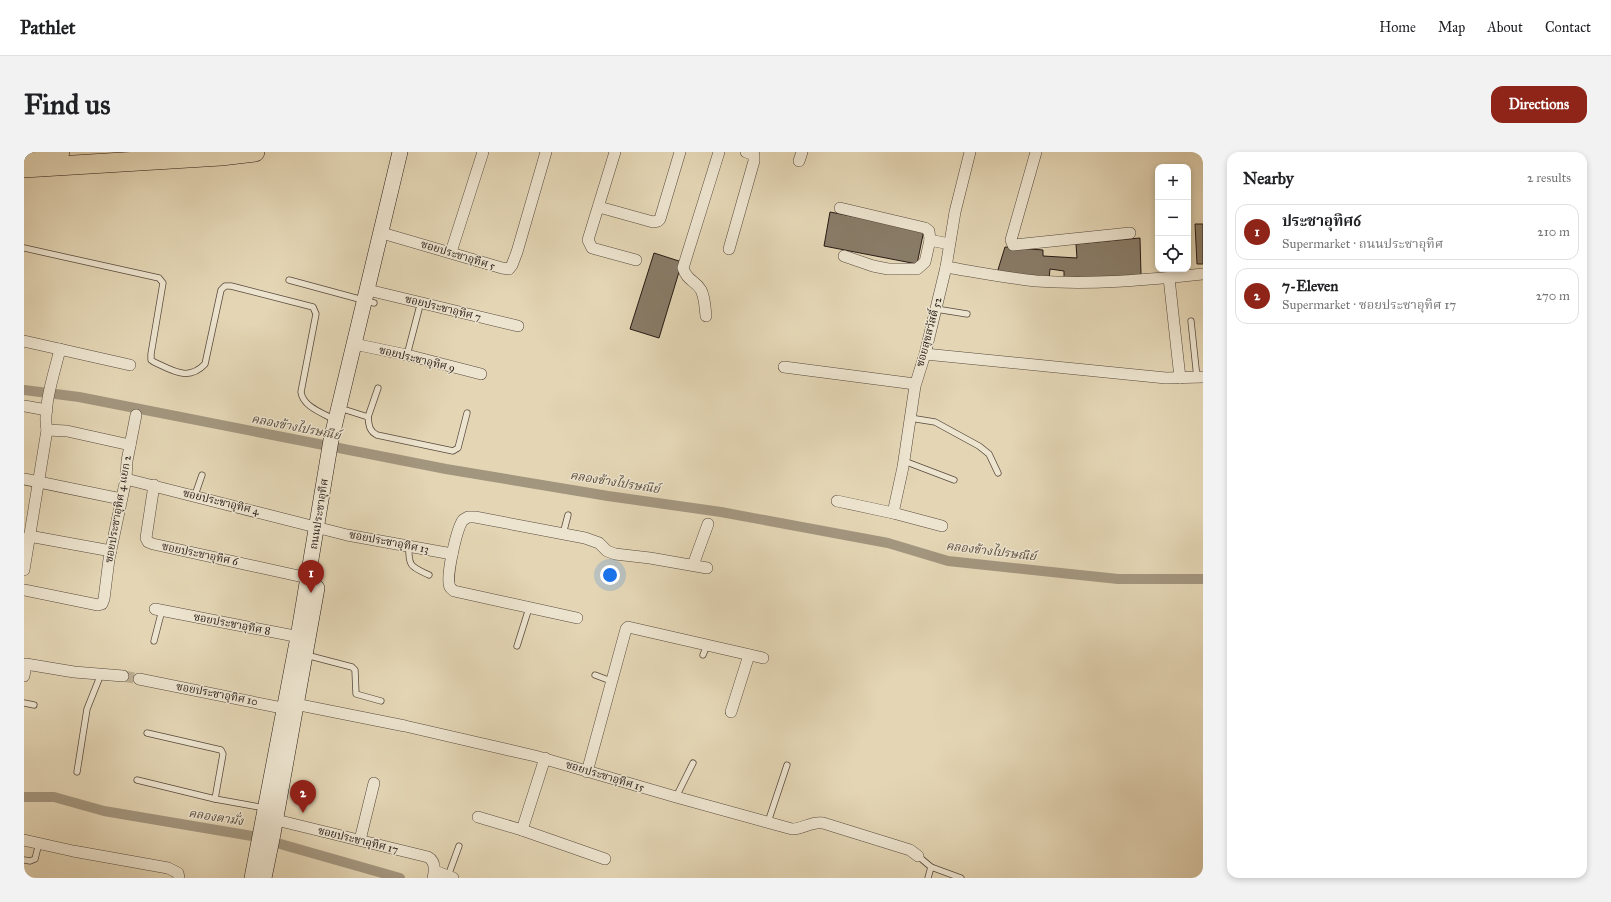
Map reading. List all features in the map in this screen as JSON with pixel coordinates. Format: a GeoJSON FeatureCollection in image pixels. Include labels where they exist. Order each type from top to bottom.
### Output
{"type":"FeatureCollection","features":[{"type":"Feature","properties":{"kind":"highway"},"geometry":{"type":"LineString","coordinates":[[24,154],[60,152]]}},
{"type":"Feature","properties":{"kind":"highway"},"geometry":{"type":"LineString","coordinates":[[24,168],[221,156],[255,152]]}},
{"type":"Feature","properties":{"kind":"main road","name":"ถนนประชาอุทิศ"},"geometry":{"type":"LineString","coordinates":[[386,234],[400,152]]}},
{"type":"Feature","properties":{"kind":"main road","name":"ถนนประชาอุทิศ"},"geometry":{"type":"LineString","coordinates":[[264,878],[263,854],[268,822],[304,638],[334,447],[386,234],[410,152]]}},
{"type":"Feature","properties":{"kind":"main road","name":"ถนนประชาอุทิศ"},"geometry":{"type":"LineString","coordinates":[[290,706],[306,655],[304,638],[308,578],[321,528]]}},
{"type":"Feature","properties":{"kind":"main road","name":"ถนนประชาอุทิศ"},"geometry":{"type":"LineString","coordinates":[[252,878],[263,854]]}},
{"type":"Feature","properties":{"kind":"street"},"geometry":{"type":"LineString","coordinates":[[24,160],[167,152]]}},
{"type":"Feature","properties":{"kind":"street"},"geometry":{"type":"LineString","coordinates":[[451,252],[483,152]]}},
{"type":"Feature","properties":{"kind":"street","name":"ซอยประชาอุทิศ 5"},"geometry":{"type":"LineString","coordinates":[[386,234],[509,269],[517,252],[546,152]]}},
{"type":"Feature","properties":{"kind":"street"},"geometry":{"type":"LineString","coordinates":[[615,152],[588,240],[592,248],[636,260]]}},
{"type":"Feature","properties":{"kind":"street"},"geometry":{"type":"LineString","coordinates":[[599,207],[653,222],[658,221],[660,219],[680,152]]}},
{"type":"Feature","properties":{"kind":"street"},"geometry":{"type":"LineString","coordinates":[[706,316],[701,291],[696,284],[686,276],[683,268],[719,152]]}},
{"type":"Feature","properties":{"kind":"street"},"geometry":{"type":"LineString","coordinates":[[729,250],[754,161],[754,155],[746,152]]}},
{"type":"Feature","properties":{"kind":"street","name":"ซอยสุขสวัสดิ์ 52"},"geometry":{"type":"LineString","coordinates":[[893,513],[904,461],[916,384],[925,354],[946,268],[960,188],[970,152]]}},
{"type":"Feature","properties":{"kind":"street"},"geometry":{"type":"LineString","coordinates":[[1036,152],[1011,240],[1013,245],[1130,233]]}},
{"type":"Feature","properties":{"kind":"street"},"geometry":{"type":"LineString","coordinates":[[840,208],[925,228],[929,231],[930,240],[925,262],[917,268],[888,269],[873,266],[844,256]]}},
{"type":"Feature","properties":{"kind":"street"},"geometry":{"type":"LineString","coordinates":[[930,240],[949,244]]}},
{"type":"Feature","properties":{"kind":"street"},"geometry":{"type":"LineString","coordinates":[[946,268],[1016,279],[1059,282],[1169,278],[1203,274]]}},
{"type":"Feature","properties":{"kind":"street"},"geometry":{"type":"LineString","coordinates":[[1169,278],[1180,378]]}},
{"type":"Feature","properties":{"kind":"street","name":"ซอยประชาอุทิศ 7"},"geometry":{"type":"LineString","coordinates":[[371,296],[518,326]]}},
{"type":"Feature","properties":{"kind":"street"},"geometry":{"type":"LineString","coordinates":[[24,341],[130,365]]}},
{"type":"Feature","properties":{"kind":"street","name":"ซอยประชาอุทิศ 9"},"geometry":{"type":"LineString","coordinates":[[358,345],[407,355],[481,374]]}},
{"type":"Feature","properties":{"kind":"street"},"geometry":{"type":"LineString","coordinates":[[24,570],[47,430],[46,424],[49,396],[60,349]]}},
{"type":"Feature","properties":{"kind":"street"},"geometry":{"type":"LineString","coordinates":[[925,354],[1180,378],[1200,378]]}},
{"type":"Feature","properties":{"kind":"street"},"geometry":{"type":"LineString","coordinates":[[784,366],[916,384]]}},
{"type":"Feature","properties":{"kind":"street"},"geometry":{"type":"LineString","coordinates":[[24,406],[47,410]]}},
{"type":"Feature","properties":{"kind":"street","name":"ซอยประชาอุทิศ 4 แยก 2"},"geometry":{"type":"LineString","coordinates":[[24,590],[98,605],[102,604],[126,479],[127,461],[136,415]]}},
{"type":"Feature","properties":{"kind":"street"},"geometry":{"type":"LineString","coordinates":[[47,430],[67,431],[130,445]]}},
{"type":"Feature","properties":{"kind":"street"},"geometry":{"type":"LineString","coordinates":[[24,479],[121,499]]}},
{"type":"Feature","properties":{"kind":"street","name":"ซอยประชาอุทิศ 4"},"geometry":{"type":"LineString","coordinates":[[126,479],[321,528]]}},
{"type":"Feature","properties":{"kind":"street","name":"ซอยประชาอุทิศ 6"},"geometry":{"type":"LineString","coordinates":[[154,485],[146,538],[148,542],[308,578]]}},
{"type":"Feature","properties":{"kind":"street"},"geometry":{"type":"LineString","coordinates":[[837,501],[893,513],[942,526]]}},
{"type":"Feature","properties":{"kind":"street"},"geometry":{"type":"LineString","coordinates":[[577,618],[454,591],[450,588],[449,582],[452,554],[460,523],[468,517],[563,534],[593,540],[599,543],[607,551],[614,554],[650,558],[707,568]]}},
{"type":"Feature","properties":{"kind":"street"},"geometry":{"type":"LineString","coordinates":[[693,565],[708,524]]}},
{"type":"Feature","properties":{"kind":"street","name":"ซอยประชาอุทิศ 13"},"geometry":{"type":"LineString","coordinates":[[321,528],[409,547],[452,554]]}},
{"type":"Feature","properties":{"kind":"street"},"geometry":{"type":"LineString","coordinates":[[29,536],[111,551]]}},
{"type":"Feature","properties":{"kind":"street","name":"ซอยประชาอุทิศ 8"},"geometry":{"type":"LineString","coordinates":[[158,609],[304,638]]}},
{"type":"Feature","properties":{"kind":"street"},"geometry":{"type":"LineString","coordinates":[[588,772],[611,681],[626,629],[628,627],[705,650],[763,658]]}},
{"type":"Feature","properties":{"kind":"street"},"geometry":{"type":"LineString","coordinates":[[731,712],[749,655]]}},
{"type":"Feature","properties":{"kind":"street"},"geometry":{"type":"LineString","coordinates":[[24,676],[26,664],[74,672],[123,676]]}},
{"type":"Feature","properties":{"kind":"street","name":"ซอยประชาอุทิศ 10"},"geometry":{"type":"LineString","coordinates":[[139,679],[290,706]]}},
{"type":"Feature","properties":{"kind":"street","name":"ซอยประชาอุทิศ 15"},"geometry":{"type":"LineString","coordinates":[[290,706],[405,726],[545,758],[588,772],[792,829],[798,829],[818,822],[910,850],[918,856]]}},
{"type":"Feature","properties":{"kind":"street"},"geometry":{"type":"LineString","coordinates":[[522,830],[545,758]]}},
{"type":"Feature","properties":{"kind":"street"},"geometry":{"type":"LineString","coordinates":[[360,840],[374,783]]}},
{"type":"Feature","properties":{"kind":"street"},"geometry":{"type":"LineString","coordinates":[[478,817],[522,830],[605,859]]}},
{"type":"Feature","properties":{"kind":"street","name":"ซอยประชาอุทิศ 17"},"geometry":{"type":"LineString","coordinates":[[268,822],[360,840],[428,857],[433,862],[434,875]]}},
{"type":"Feature","properties":{"kind":"street"},"geometry":{"type":"LineString","coordinates":[[24,840],[73,851],[168,868],[178,872],[179,878]]}},
{"type":"Feature","properties":{"kind":"street"},"geometry":{"type":"LineString","coordinates":[[434,875],[451,877]]}},
{"type":"Feature","properties":{"kind":"lane"},"geometry":{"type":"LineString","coordinates":[[24,248],[160,278],[163,283],[150,354],[151,360],[184,375],[199,370],[205,364],[221,290],[225,286],[231,286],[313,307],[316,314],[301,392],[302,398],[311,406],[341,415],[368,417]]}},
{"type":"Feature","properties":{"kind":"lane"},"geometry":{"type":"LineString","coordinates":[[289,280],[371,296]]}},
{"type":"Feature","properties":{"kind":"lane"},"geometry":{"type":"LineString","coordinates":[[407,355],[419,309]]}},
{"type":"Feature","properties":{"kind":"lane"},"geometry":{"type":"LineString","coordinates":[[936,309],[967,314]]}},
{"type":"Feature","properties":{"kind":"lane"},"geometry":{"type":"LineString","coordinates":[[1191,321],[1200,378]]}},
{"type":"Feature","properties":{"kind":"lane"},"geometry":{"type":"LineString","coordinates":[[378,388],[368,417],[369,427],[372,432],[377,435],[453,451],[458,448],[467,413]]}},
{"type":"Feature","properties":{"kind":"lane"},"geometry":{"type":"LineString","coordinates":[[910,418],[935,422],[980,446],[989,454],[998,473]]}},
{"type":"Feature","properties":{"kind":"lane"},"geometry":{"type":"LineString","coordinates":[[904,461],[954,480]]}},
{"type":"Feature","properties":{"kind":"lane"},"geometry":{"type":"LineString","coordinates":[[195,496],[202,475]]}},
{"type":"Feature","properties":{"kind":"lane"},"geometry":{"type":"LineString","coordinates":[[563,534],[568,514]]}},
{"type":"Feature","properties":{"kind":"lane"},"geometry":{"type":"LineString","coordinates":[[409,547],[410,564],[429,575]]}},
{"type":"Feature","properties":{"kind":"lane"},"geometry":{"type":"LineString","coordinates":[[517,646],[529,608]]}},
{"type":"Feature","properties":{"kind":"lane"},"geometry":{"type":"LineString","coordinates":[[154,641],[158,609]]}},
{"type":"Feature","properties":{"kind":"lane"},"geometry":{"type":"LineString","coordinates":[[306,655],[352,667],[355,670],[356,694],[381,701]]}},
{"type":"Feature","properties":{"kind":"lane"},"geometry":{"type":"LineString","coordinates":[[77,772],[88,709],[102,674]]}},
{"type":"Feature","properties":{"kind":"lane"},"geometry":{"type":"LineString","coordinates":[[595,675],[611,681]]}},
{"type":"Feature","properties":{"kind":"lane"},"geometry":{"type":"LineString","coordinates":[[24,703],[34,705]]}},
{"type":"Feature","properties":{"kind":"lane"},"geometry":{"type":"LineString","coordinates":[[147,733],[221,750],[223,754],[215,799]]}},
{"type":"Feature","properties":{"kind":"lane"},"geometry":{"type":"LineString","coordinates":[[676,797],[693,763]]}},
{"type":"Feature","properties":{"kind":"lane"},"geometry":{"type":"LineString","coordinates":[[768,822],[788,765]]}},
{"type":"Feature","properties":{"kind":"lane"},"geometry":{"type":"LineString","coordinates":[[137,780],[215,799],[268,822]]}},
{"type":"Feature","properties":{"kind":"lane"},"geometry":{"type":"LineString","coordinates":[[24,860],[30,861],[35,859],[39,843]]}},
{"type":"Feature","properties":{"kind":"lane"},"geometry":{"type":"LineString","coordinates":[[451,877],[459,846]]}},
{"type":"Feature","properties":{"kind":"lane"},"geometry":{"type":"LineString","coordinates":[[918,856],[931,867],[961,878]]}},
{"type":"Feature","properties":{"kind":"lane"},"geometry":{"type":"LineString","coordinates":[[928,878],[931,867]]}},
{"type":"Feature","properties":{"kind":"building"},"geometry":{"type":"Polygon","coordinates":[[[830,212],[924,230],[917,264],[824,246],[830,212]]]}},
{"type":"Feature","properties":{"kind":"building"},"geometry":{"type":"Polygon","coordinates":[[[1195,224],[1203,224],[1203,264],[1197,264],[1195,224]]]}},
{"type":"Feature","properties":{"kind":"building"},"geometry":{"type":"Polygon","coordinates":[[[1140,238],[1141,275],[1064,279],[1064,271],[1050,269],[1049,279],[997,273],[1005,247],[1043,250],[1043,256],[1077,258],[1076,244],[1140,238]]]}},
{"type":"Feature","properties":{"kind":"building"},"geometry":{"type":"Polygon","coordinates":[[[654,253],[682,262],[659,338],[630,329],[654,253]]]}},
{"type":"Feature","properties":{"kind":"waterway","name":"คลองข้างไปรษณีย์"},"geometry":{"type":"LineString","coordinates":[[24,390],[79,397],[446,469],[608,496],[721,512],[888,543],[948,561],[1118,579],[1203,579]]}},
{"type":"Feature","properties":{"kind":"waterway","name":"คลองตามั่ง"},"geometry":{"type":"LineString","coordinates":[[24,797],[54,797],[104,811],[252,836],[400,878]]}},
{"type":"Feature","properties":{"kind":"tunnel"},"geometry":{"type":"LineString","coordinates":[[123,676],[139,679]]}},
{"type":"Feature","properties":{"kind":"place","name":"ประชาอุทิศ6"},"geometry":{"type":"Point","coordinates":[311,593]}},
{"type":"Feature","properties":{"kind":"place","name":"7-Eleven"},"geometry":{"type":"Point","coordinates":[303,813]}}]}
